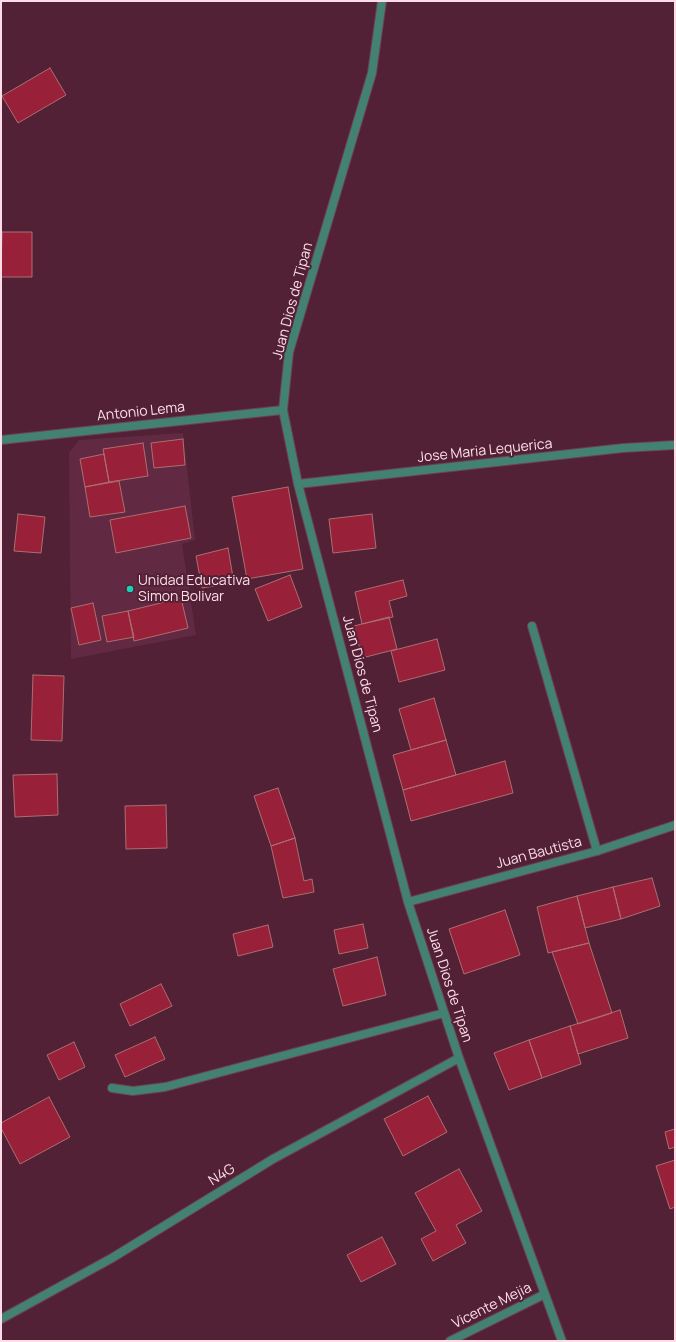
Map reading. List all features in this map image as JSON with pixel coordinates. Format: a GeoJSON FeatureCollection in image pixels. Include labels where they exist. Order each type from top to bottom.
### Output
{"type":"FeatureCollection","features":[{"type":"Feature","properties":{"kind":"street","name":"Juan Dios de Tipan"},"geometry":{"type":"LineString","coordinates":[[382,1],[372,74],[289,352],[283,410],[298,484],[408,902],[444,1013],[562,1341]]}},
{"type":"Feature","properties":{"kind":"street","name":"Antonio Lema"},"geometry":{"type":"LineString","coordinates":[[1,440],[283,410]]}},
{"type":"Feature","properties":{"kind":"street","name":"Jose Maria Lequerica"},"geometry":{"type":"LineString","coordinates":[[298,484],[623,448],[675,445]]}},
{"type":"Feature","properties":{"kind":"street"},"geometry":{"type":"LineString","coordinates":[[532,626],[597,851]]}},
{"type":"Feature","properties":{"kind":"street","name":"Juan Bautista"},"geometry":{"type":"LineString","coordinates":[[408,902],[597,851],[675,825]]}},
{"type":"Feature","properties":{"kind":"street"},"geometry":{"type":"LineString","coordinates":[[112,1088],[133,1091],[165,1087],[444,1013]]}},
{"type":"Feature","properties":{"kind":"street","name":"N4G"},"geometry":{"type":"LineString","coordinates":[[1,1319],[112,1258],[273,1159],[460,1058]]}},
{"type":"Feature","properties":{"kind":"street","name":"Vicente Mejia"},"geometry":{"type":"LineString","coordinates":[[450,1341],[545,1294]]}},
{"type":"Feature","properties":{"kind":"shaded area","name":"Unidad Educativa Simon Bolivar"},"geometry":{"type":"Polygon","coordinates":[[[183,433],[195,540],[182,544],[196,635],[71,659],[69,453],[79,440],[183,433]]]}},
{"type":"Feature","properties":{"kind":"building"},"geometry":{"type":"Polygon","coordinates":[[[50,68],[66,95],[18,123],[2,96],[50,68]]]}},
{"type":"Feature","properties":{"kind":"building"},"geometry":{"type":"Polygon","coordinates":[[[2,232],[32,232],[32,277],[1,277],[2,232]]]}},
{"type":"Feature","properties":{"kind":"building"},"geometry":{"type":"Polygon","coordinates":[[[183,439],[185,465],[154,468],[151,443],[183,439]]]}},
{"type":"Feature","properties":{"kind":"building"},"geometry":{"type":"Polygon","coordinates":[[[143,443],[148,476],[109,482],[103,449],[143,443]]]}},
{"type":"Feature","properties":{"kind":"building"},"geometry":{"type":"Polygon","coordinates":[[[104,454],[109,482],[85,487],[80,459],[104,454]]]}},
{"type":"Feature","properties":{"kind":"building"},"geometry":{"type":"Polygon","coordinates":[[[119,481],[125,512],[90,517],[85,487],[119,481]]]}},
{"type":"Feature","properties":{"kind":"building"},"geometry":{"type":"Polygon","coordinates":[[[288,487],[303,569],[247,579],[232,497],[288,487]]]}},
{"type":"Feature","properties":{"kind":"building"},"geometry":{"type":"Polygon","coordinates":[[[185,506],[191,538],[116,553],[110,520],[185,506]]]}},
{"type":"Feature","properties":{"kind":"building"},"geometry":{"type":"Polygon","coordinates":[[[18,514],[45,517],[41,553],[14,551],[18,514]]]}},
{"type":"Feature","properties":{"kind":"building"},"geometry":{"type":"Polygon","coordinates":[[[372,514],[376,548],[333,553],[329,519],[372,514]]]}},
{"type":"Feature","properties":{"kind":"building"},"geometry":{"type":"Polygon","coordinates":[[[228,548],[234,583],[202,588],[196,556],[228,548]]]}},
{"type":"Feature","properties":{"kind":"building"},"geometry":{"type":"Polygon","coordinates":[[[290,575],[302,607],[268,621],[255,589],[290,575]]]}},
{"type":"Feature","properties":{"kind":"building"},"geometry":{"type":"Polygon","coordinates":[[[403,580],[407,596],[389,601],[393,617],[362,624],[355,592],[403,580]]]}},
{"type":"Feature","properties":{"kind":"building"},"geometry":{"type":"Polygon","coordinates":[[[181,598],[188,628],[134,641],[128,611],[181,598]]]}},
{"type":"Feature","properties":{"kind":"building"},"geometry":{"type":"Polygon","coordinates":[[[93,603],[101,640],[79,645],[71,608],[93,603]]]}},
{"type":"Feature","properties":{"kind":"building"},"geometry":{"type":"Polygon","coordinates":[[[128,611],[134,637],[107,642],[102,616],[128,611]]]}},
{"type":"Feature","properties":{"kind":"building"},"geometry":{"type":"Polygon","coordinates":[[[389,617],[397,649],[362,658],[354,626],[389,617]]]}},
{"type":"Feature","properties":{"kind":"building"},"geometry":{"type":"Polygon","coordinates":[[[437,639],[445,670],[399,682],[391,651],[437,639]]]}},
{"type":"Feature","properties":{"kind":"building"},"geometry":{"type":"Polygon","coordinates":[[[33,675],[64,676],[62,741],[31,740],[33,675]]]}},
{"type":"Feature","properties":{"kind":"building"},"geometry":{"type":"Polygon","coordinates":[[[434,698],[446,740],[411,750],[399,709],[434,698]]]}},
{"type":"Feature","properties":{"kind":"building"},"geometry":{"type":"Polygon","coordinates":[[[446,740],[456,775],[403,790],[393,755],[446,740]]]}},
{"type":"Feature","properties":{"kind":"building"},"geometry":{"type":"Polygon","coordinates":[[[505,761],[513,793],[411,821],[403,790],[505,761]]]}},
{"type":"Feature","properties":{"kind":"building"},"geometry":{"type":"Polygon","coordinates":[[[57,774],[58,815],[15,817],[13,775],[57,774]]]}},
{"type":"Feature","properties":{"kind":"building"},"geometry":{"type":"Polygon","coordinates":[[[278,788],[295,838],[271,846],[254,796],[278,788]]]}},
{"type":"Feature","properties":{"kind":"building"},"geometry":{"type":"Polygon","coordinates":[[[166,805],[167,848],[126,849],[125,806],[166,805]]]}},
{"type":"Feature","properties":{"kind":"building"},"geometry":{"type":"Polygon","coordinates":[[[295,838],[304,881],[312,879],[314,892],[283,898],[271,846],[295,838]]]}},
{"type":"Feature","properties":{"kind":"building"},"geometry":{"type":"Polygon","coordinates":[[[652,878],[660,906],[621,919],[613,887],[652,878]]]}},
{"type":"Feature","properties":{"kind":"building"},"geometry":{"type":"Polygon","coordinates":[[[613,887],[621,919],[585,928],[577,896],[613,887]]]}},
{"type":"Feature","properties":{"kind":"building"},"geometry":{"type":"Polygon","coordinates":[[[577,896],[589,943],[548,953],[537,907],[577,896]]]}},
{"type":"Feature","properties":{"kind":"building"},"geometry":{"type":"Polygon","coordinates":[[[505,910],[520,955],[464,974],[449,929],[505,910]]]}},
{"type":"Feature","properties":{"kind":"building"},"geometry":{"type":"Polygon","coordinates":[[[363,924],[368,948],[339,954],[334,930],[363,924]]]}},
{"type":"Feature","properties":{"kind":"building"},"geometry":{"type":"Polygon","coordinates":[[[268,925],[273,947],[238,956],[233,934],[268,925]]]}},
{"type":"Feature","properties":{"kind":"building"},"geometry":{"type":"Polygon","coordinates":[[[589,943],[612,1013],[578,1024],[552,952],[589,943]]]}},
{"type":"Feature","properties":{"kind":"building"},"geometry":{"type":"Polygon","coordinates":[[[377,957],[386,995],[343,1006],[333,969],[377,957]]]}},
{"type":"Feature","properties":{"kind":"building"},"geometry":{"type":"Polygon","coordinates":[[[161,984],[172,1006],[130,1026],[120,1004],[161,984]]]}},
{"type":"Feature","properties":{"kind":"building"},"geometry":{"type":"Polygon","coordinates":[[[620,1010],[628,1038],[578,1054],[570,1026],[620,1010]]]}},
{"type":"Feature","properties":{"kind":"building"},"geometry":{"type":"Polygon","coordinates":[[[570,1026],[581,1064],[542,1078],[529,1040],[570,1026]]]}},
{"type":"Feature","properties":{"kind":"building"},"geometry":{"type":"Polygon","coordinates":[[[155,1037],[165,1059],[125,1077],[115,1055],[155,1037]]]}},
{"type":"Feature","properties":{"kind":"building"},"geometry":{"type":"Polygon","coordinates":[[[529,1040],[542,1078],[509,1090],[494,1053],[529,1040]]]}},
{"type":"Feature","properties":{"kind":"building"},"geometry":{"type":"Polygon","coordinates":[[[74,1042],[85,1067],[59,1080],[47,1055],[74,1042]]]}},
{"type":"Feature","properties":{"kind":"building"},"geometry":{"type":"Polygon","coordinates":[[[428,1096],[447,1132],[403,1156],[384,1119],[428,1096]]]}},
{"type":"Feature","properties":{"kind":"building"},"geometry":{"type":"Polygon","coordinates":[[[49,1097],[70,1137],[20,1164],[1,1128],[1,1123],[49,1097]]]}},
{"type":"Feature","properties":{"kind":"building"},"geometry":{"type":"Polygon","coordinates":[[[675,1129],[675,1147],[669,1149],[665,1132],[675,1129]]]}},
{"type":"Feature","properties":{"kind":"building"},"geometry":{"type":"Polygon","coordinates":[[[675,1160],[675,1207],[670,1209],[656,1166],[675,1160]]]}},
{"type":"Feature","properties":{"kind":"building"},"geometry":{"type":"Polygon","coordinates":[[[459,1169],[482,1211],[456,1225],[466,1243],[433,1261],[421,1239],[436,1231],[415,1193],[459,1169]]]}},
{"type":"Feature","properties":{"kind":"building"},"geometry":{"type":"Polygon","coordinates":[[[382,1237],[396,1264],[361,1282],[347,1255],[382,1237]]]}},
{"type":"Feature","properties":{"kind":"place","name":"Unidad Educativa Simon Bolivar"},"geometry":{"type":"Point","coordinates":[130,589]}}]}
